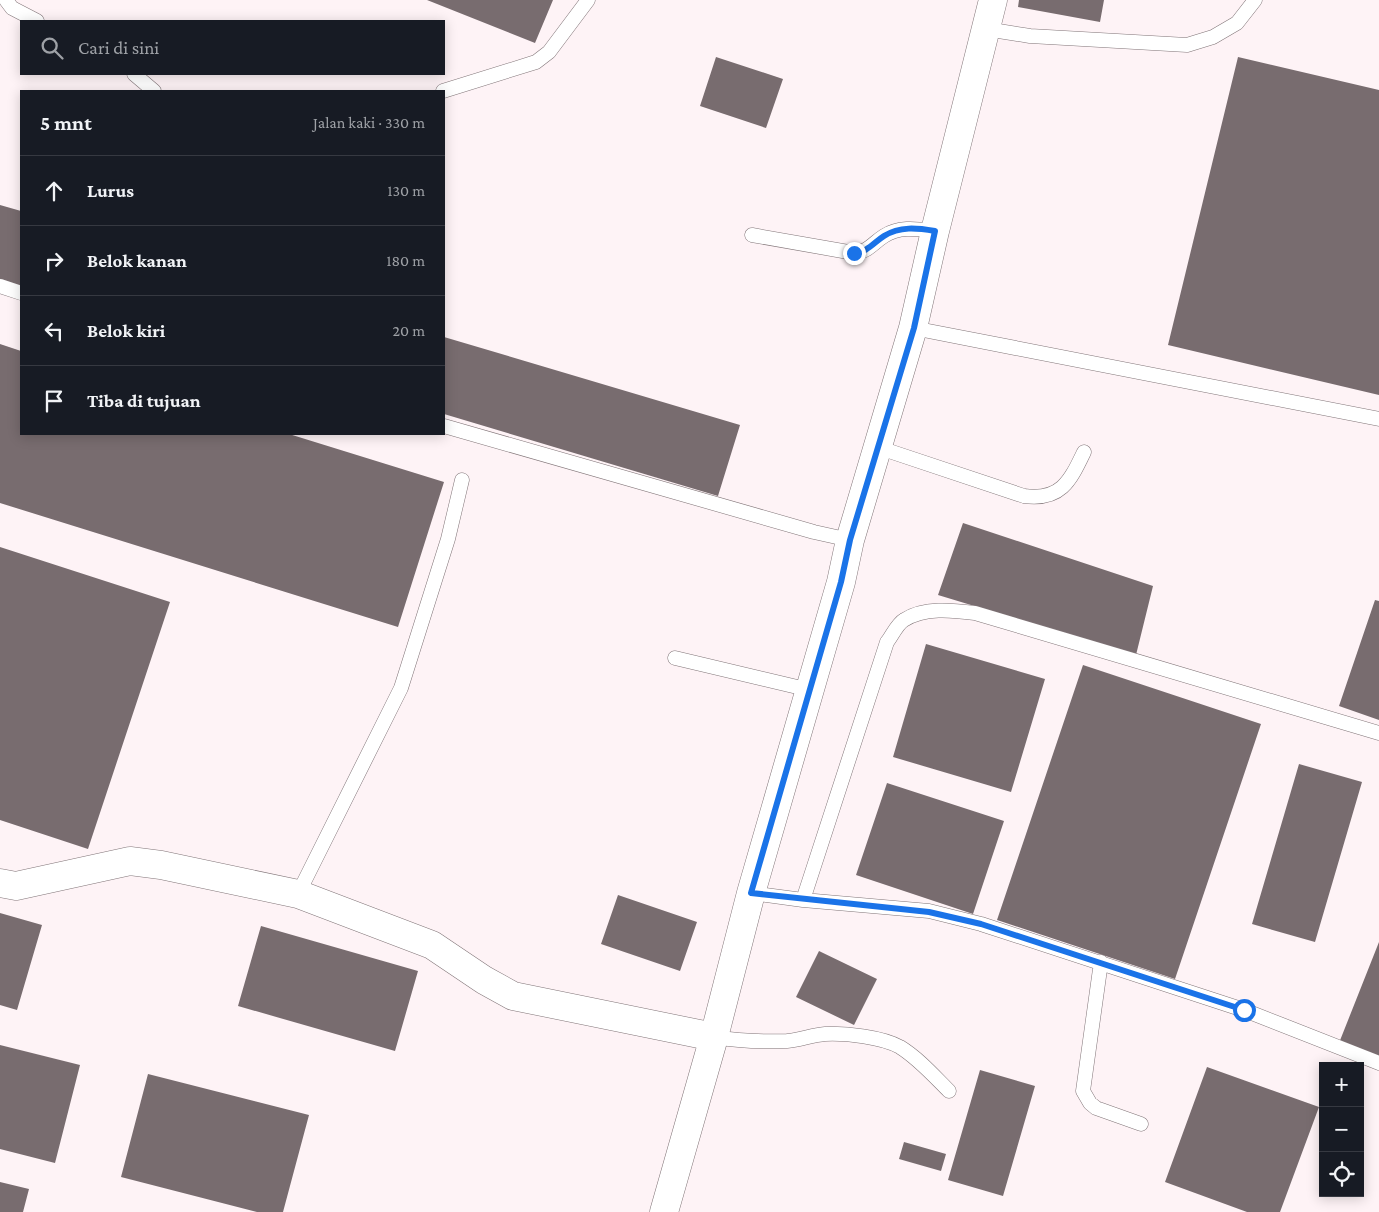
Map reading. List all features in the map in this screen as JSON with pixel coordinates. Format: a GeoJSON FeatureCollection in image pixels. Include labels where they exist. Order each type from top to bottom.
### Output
{"type":"FeatureCollection","features":[{"type":"Feature","properties":{"kind":"street"},"geometry":{"type":"LineString","coordinates":[[664,1212],[714,1037],[751,893],[841,582],[850,540],[914,328],[935,231],[993,0]]}},
{"type":"Feature","properties":{"kind":"street"},"geometry":{"type":"LineString","coordinates":[[0,884],[16,886],[130,861],[161,865],[298,894],[432,945],[484,980],[512,996],[714,1037]]}},
{"type":"Feature","properties":{"kind":"lane"},"geometry":{"type":"LineString","coordinates":[[6,0],[12,8],[35,20]]}},
{"type":"Feature","properties":{"kind":"lane"},"geometry":{"type":"LineString","coordinates":[[445,90],[536,62],[549,52],[588,0]]}},
{"type":"Feature","properties":{"kind":"lane"},"geometry":{"type":"LineString","coordinates":[[986,30],[1030,36],[1187,44],[1214,37],[1237,23],[1255,0]]}},
{"type":"Feature","properties":{"kind":"lane"},"geometry":{"type":"LineString","coordinates":[[135,75],[153,90]]}},
{"type":"Feature","properties":{"kind":"lane"},"geometry":{"type":"LineString","coordinates":[[752,235],[854,253],[864,252],[883,237],[896,230],[914,228],[935,231]]}},
{"type":"Feature","properties":{"kind":"lane"},"geometry":{"type":"LineString","coordinates":[[0,286],[20,293]]}},
{"type":"Feature","properties":{"kind":"lane"},"geometry":{"type":"LineString","coordinates":[[914,328],[1379,419]]}},
{"type":"Feature","properties":{"kind":"lane"},"geometry":{"type":"LineString","coordinates":[[445,426],[814,532],[850,540]]}},
{"type":"Feature","properties":{"kind":"lane"},"geometry":{"type":"LineString","coordinates":[[877,447],[1024,496],[1036,498],[1060,490],[1071,479],[1084,452]]}},
{"type":"Feature","properties":{"kind":"lane"},"geometry":{"type":"LineString","coordinates":[[298,894],[401,688],[448,539],[462,480]]}},
{"type":"Feature","properties":{"kind":"lane"},"geometry":{"type":"LineString","coordinates":[[804,900],[887,642],[903,620],[922,613],[948,609],[975,613],[1379,733]]}},
{"type":"Feature","properties":{"kind":"lane"},"geometry":{"type":"LineString","coordinates":[[674,658],[810,690]]}},
{"type":"Feature","properties":{"kind":"lane"},"geometry":{"type":"LineString","coordinates":[[751,893],[929,912],[981,924],[1244,1010],[1379,1063]]}},
{"type":"Feature","properties":{"kind":"lane"},"geometry":{"type":"LineString","coordinates":[[1101,962],[1083,1091],[1090,1103],[1096,1108],[1141,1124]]}},
{"type":"Feature","properties":{"kind":"lane"},"geometry":{"type":"LineString","coordinates":[[714,1037],[740,1041],[790,1040],[825,1034],[847,1034],[888,1042],[900,1047],[914,1058],[949,1091]]}},
{"type":"Feature","properties":{"kind":"building"},"geometry":{"type":"Polygon","coordinates":[[[427,0],[553,0],[535,43],[427,0]]]}},
{"type":"Feature","properties":{"kind":"building"},"geometry":{"type":"Polygon","coordinates":[[[1019,0],[1104,0],[1100,22],[1018,7],[1019,0]]]}},
{"type":"Feature","properties":{"kind":"building"},"geometry":{"type":"Polygon","coordinates":[[[716,57],[783,79],[766,128],[700,106],[716,57]]]}},
{"type":"Feature","properties":{"kind":"building"},"geometry":{"type":"Polygon","coordinates":[[[1238,57],[1379,90],[1379,395],[1168,345],[1238,57]]]}},
{"type":"Feature","properties":{"kind":"building"},"geometry":{"type":"Polygon","coordinates":[[[0,205],[20,211],[20,288],[0,282],[0,205]]]}},
{"type":"Feature","properties":{"kind":"building"},"geometry":{"type":"Polygon","coordinates":[[[445,337],[740,425],[718,496],[445,414],[445,337]]]}},
{"type":"Feature","properties":{"kind":"building"},"geometry":{"type":"Polygon","coordinates":[[[0,344],[20,351],[20,435],[292,435],[444,482],[398,627],[0,503],[0,344]]]}},
{"type":"Feature","properties":{"kind":"building"},"geometry":{"type":"Polygon","coordinates":[[[963,523],[1153,586],[1136,655],[938,595],[963,523]]]}},
{"type":"Feature","properties":{"kind":"building"},"geometry":{"type":"Polygon","coordinates":[[[0,547],[170,602],[88,849],[0,820],[0,547]]]}},
{"type":"Feature","properties":{"kind":"building"},"geometry":{"type":"Polygon","coordinates":[[[1375,600],[1379,601],[1379,720],[1339,706],[1375,600]]]}},
{"type":"Feature","properties":{"kind":"building"},"geometry":{"type":"Polygon","coordinates":[[[926,644],[1045,679],[1011,792],[893,757],[926,644]]]}},
{"type":"Feature","properties":{"kind":"building"},"geometry":{"type":"Polygon","coordinates":[[[1083,665],[1261,724],[1175,979],[997,920],[1083,665]]]}},
{"type":"Feature","properties":{"kind":"building"},"geometry":{"type":"Polygon","coordinates":[[[1299,764],[1362,782],[1315,942],[1252,924],[1299,764]]]}},
{"type":"Feature","properties":{"kind":"building"},"geometry":{"type":"Polygon","coordinates":[[[887,783],[1004,821],[973,914],[856,875],[887,783]]]}},
{"type":"Feature","properties":{"kind":"building"},"geometry":{"type":"Polygon","coordinates":[[[618,895],[697,922],[680,971],[601,944],[618,895]]]}},
{"type":"Feature","properties":{"kind":"building"},"geometry":{"type":"Polygon","coordinates":[[[0,913],[42,925],[17,1010],[0,1005],[0,913]]]}},
{"type":"Feature","properties":{"kind":"building"},"geometry":{"type":"Polygon","coordinates":[[[261,926],[418,971],[395,1051],[238,1006],[261,926]]]}},
{"type":"Feature","properties":{"kind":"building"},"geometry":{"type":"Polygon","coordinates":[[[1379,942],[1379,1058],[1339,1043],[1379,942]]]}},
{"type":"Feature","properties":{"kind":"building"},"geometry":{"type":"Polygon","coordinates":[[[819,951],[877,979],[854,1025],[796,997],[819,951]]]}},
{"type":"Feature","properties":{"kind":"building"},"geometry":{"type":"Polygon","coordinates":[[[0,1045],[80,1065],[55,1163],[0,1149],[0,1045]]]}},
{"type":"Feature","properties":{"kind":"building"},"geometry":{"type":"Polygon","coordinates":[[[1207,1067],[1319,1107],[1280,1212],[1247,1212],[1165,1182],[1207,1067]]]}},
{"type":"Feature","properties":{"kind":"building"},"geometry":{"type":"Polygon","coordinates":[[[980,1070],[1035,1086],[1003,1196],[948,1180],[980,1070]]]}},
{"type":"Feature","properties":{"kind":"building"},"geometry":{"type":"Polygon","coordinates":[[[148,1074],[309,1115],[283,1212],[257,1212],[121,1177],[148,1074]]]}},
{"type":"Feature","properties":{"kind":"building"},"geometry":{"type":"Polygon","coordinates":[[[904,1142],[946,1154],[941,1171],[899,1159],[904,1142]]]}},
{"type":"Feature","properties":{"kind":"building"},"geometry":{"type":"Polygon","coordinates":[[[0,1182],[29,1189],[23,1212],[0,1212],[0,1182]]]}},
{"type":"Feature","properties":{"kind":"route"},"geometry":{"type":"LineString","coordinates":[[854,253],[864,252],[883,237],[896,230],[914,228],[935,231],[914,328],[850,540],[841,582],[751,893],[929,912],[981,924],[1244,1010]]}}]}
